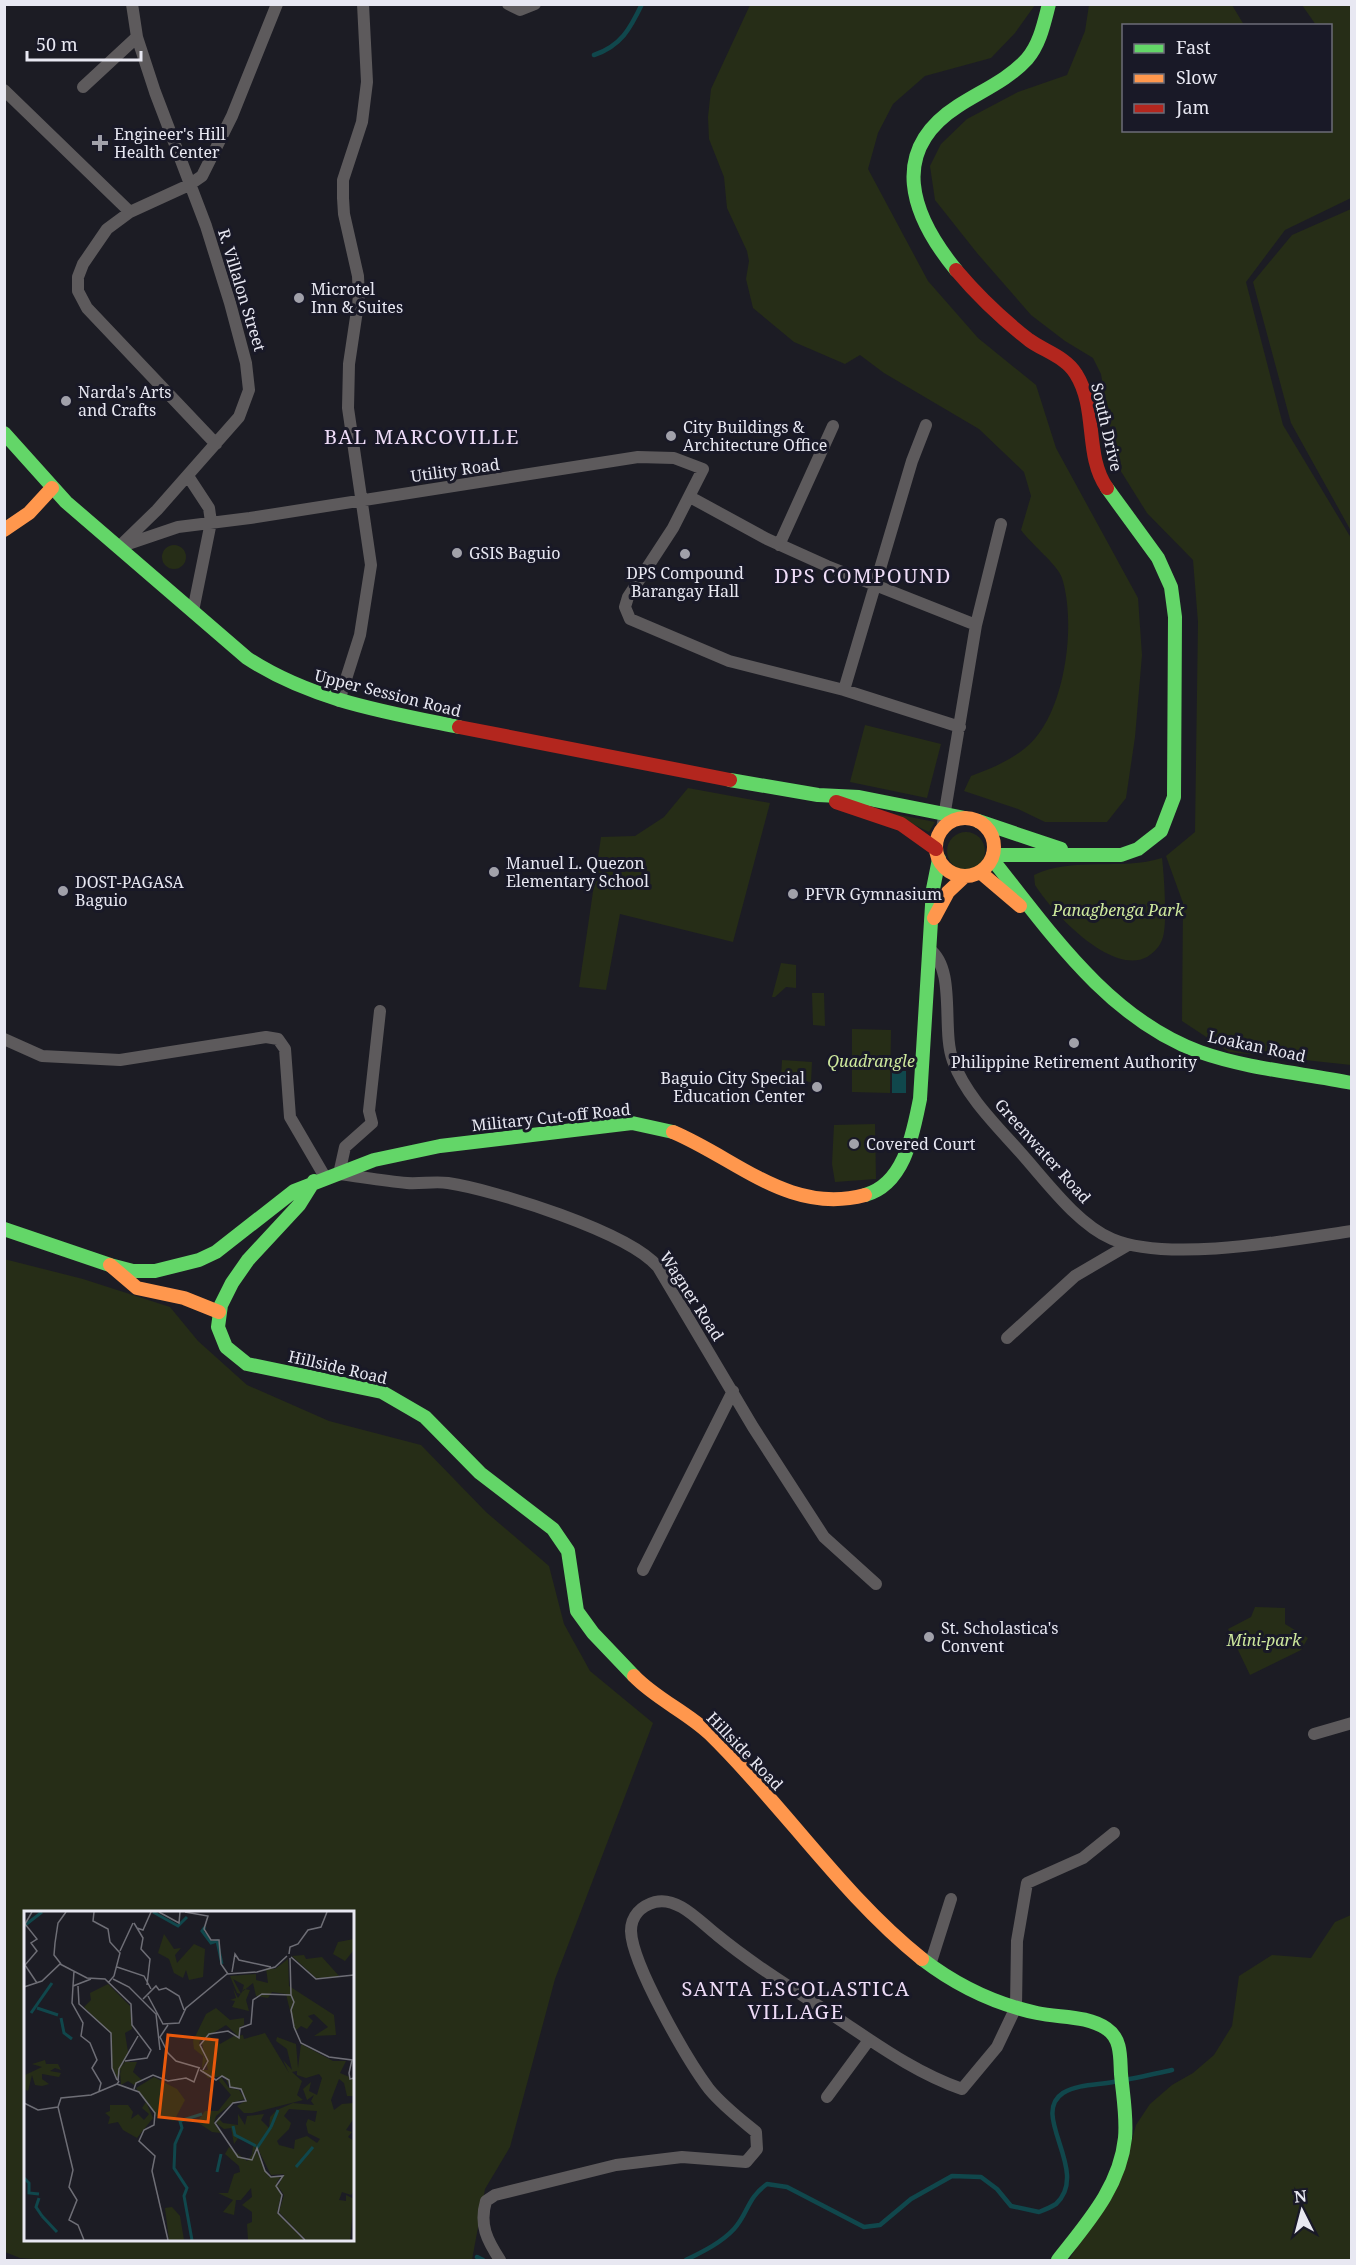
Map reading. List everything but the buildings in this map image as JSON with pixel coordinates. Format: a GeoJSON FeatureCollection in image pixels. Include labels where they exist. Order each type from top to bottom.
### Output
{"type":"FeatureCollection","features":[{"type":"Feature","properties":{"kind":"main road","name":"South Drive"},"geometry":{"type":"LineString","coordinates":[[993,857],[1073,853],[1121,855],[1137,849],[1161,831],[1168,817],[1174,797],[1176,770],[1173,598],[1158,558],[1101,480],[1093,455],[1085,400],[1077,374],[1058,358],[1008,324],[972,289],[939,246],[921,216],[913,191],[912,170],[919,144],[937,120],[1004,78],[1027,59],[1039,38],[1049,4]]}},
{"type":"Feature","properties":{"kind":"main road","name":"Upper Session Road"},"geometry":{"type":"LineString","coordinates":[[4,433],[66,502],[247,658],[270,673],[314,693],[339,701],[554,748],[818,795],[859,797],[971,820]]}},
{"type":"Feature","properties":{"kind":"main road"},"geometry":{"type":"LineString","coordinates":[[4,530],[13,526],[38,506],[52,488]]}},
{"type":"Feature","properties":{"kind":"main road"},"geometry":{"type":"LineString","coordinates":[[38,506],[49,502],[66,502]]}},
{"type":"Feature","properties":{"kind":"main road","name":"Upper Session Road"},"geometry":{"type":"LineString","coordinates":[[818,795],[903,823],[915,830],[938,854]]}},
{"type":"Feature","properties":{"kind":"main road","name":"South Drive"},"geometry":{"type":"LineString","coordinates":[[971,820],[1073,853]]}},
{"type":"Feature","properties":{"kind":"main road"},"geometry":{"type":"LineString","coordinates":[[971,820],[992,836],[993,857],[980,873],[965,876],[950,872],[938,854],[942,829],[953,821],[971,820]]}},
{"type":"Feature","properties":{"kind":"main road","name":"Military Cut-off Road"},"geometry":{"type":"LineString","coordinates":[[4,1229],[110,1265],[133,1271],[155,1271],[199,1260],[216,1252],[294,1191],[319,1179],[339,1174],[374,1160],[431,1148],[632,1123],[663,1127],[693,1139],[776,1188],[798,1196],[845,1200],[865,1197],[883,1188],[896,1174],[912,1137],[920,1099],[933,889],[938,854]]}},
{"type":"Feature","properties":{"kind":"main road","name":"Loakan Road"},"geometry":{"type":"LineString","coordinates":[[993,857],[1080,965],[1124,1006],[1155,1030],[1183,1046],[1218,1057],[1352,1083]]}},
{"type":"Feature","properties":{"kind":"main road","name":"Loakan Road"},"geometry":{"type":"LineString","coordinates":[[980,873],[1053,934]]}},
{"type":"Feature","properties":{"kind":"main road","name":"Military Cut-off Road"},"geometry":{"type":"LineString","coordinates":[[932,924],[948,892],[965,876]]}},
{"type":"Feature","properties":{"kind":"main road"},"geometry":{"type":"LineString","coordinates":[[110,1265],[131,1286],[142,1291],[182,1298],[219,1312],[238,1273],[319,1179]]}},
{"type":"Feature","properties":{"kind":"main road","name":"Hillside Road"},"geometry":{"type":"LineString","coordinates":[[219,1312],[221,1341],[239,1360],[247,1364],[360,1386],[402,1400],[422,1412],[479,1472],[553,1529],[568,1551],[573,1597],[578,1611],[593,1633],[644,1686],[709,1732],[873,1916],[930,1965],[977,1993],[1039,2014],[1091,2020],[1110,2030],[1117,2041],[1124,2091],[1125,2135],[1119,2171],[1103,2201],[1058,2260]]}},
{"type":"Feature","properties":{"kind":"street","name":"R. Villalon Street"},"geometry":{"type":"LineString","coordinates":[[118,547],[216,444],[244,407],[249,390],[246,363],[206,226],[189,185],[137,37],[132,4]]}},
{"type":"Feature","properties":{"kind":"street"},"geometry":{"type":"LineString","coordinates":[[216,444],[80,299],[78,277],[83,264],[107,229],[130,212],[189,185],[202,176],[214,155],[277,4]]}},
{"type":"Feature","properties":{"kind":"street"},"geometry":{"type":"LineString","coordinates":[[339,701],[360,635],[368,591],[369,544],[348,408],[348,380],[358,313],[358,284],[344,214],[343,180],[362,122],[367,82],[363,4]]}},
{"type":"Feature","properties":{"kind":"street"},"geometry":{"type":"LineString","coordinates":[[508,4],[520,10],[536,4]]}},
{"type":"Feature","properties":{"kind":"street"},"geometry":{"type":"LineString","coordinates":[[83,87],[137,37]]}},
{"type":"Feature","properties":{"kind":"street"},"geometry":{"type":"LineString","coordinates":[[4,90],[130,212]]}},
{"type":"Feature","properties":{"kind":"street"},"geometry":{"type":"LineString","coordinates":[[844,690],[912,461],[926,425]]}},
{"type":"Feature","properties":{"kind":"street"},"geometry":{"type":"LineString","coordinates":[[779,545],[833,426]]}},
{"type":"Feature","properties":{"kind":"street","name":"Utility Road"},"geometry":{"type":"LineString","coordinates":[[118,547],[178,527],[361,502],[650,456],[674,458],[703,469],[690,497]]}},
{"type":"Feature","properties":{"kind":"street"},"geometry":{"type":"LineString","coordinates":[[188,476],[209,508],[211,522],[193,611]]}},
{"type":"Feature","properties":{"kind":"street"},"geometry":{"type":"LineString","coordinates":[[960,727],[844,690],[729,661],[630,619],[625,607],[628,597],[690,497],[779,545],[875,588],[976,625]]}},
{"type":"Feature","properties":{"kind":"street"},"geometry":{"type":"LineString","coordinates":[[942,829],[976,625],[1001,524]]}},
{"type":"Feature","properties":{"kind":"street","name":"Greenwater Road"},"geometry":{"type":"LineString","coordinates":[[929,949],[936,954],[943,966],[953,1060],[984,1111],[1062,1199],[1095,1230],[1128,1245],[1147,1249],[1195,1249],[1265,1243],[1352,1231]]}},
{"type":"Feature","properties":{"kind":"street"},"geometry":{"type":"LineString","coordinates":[[339,1174],[345,1147],[372,1123],[369,1111],[380,1011]]}},
{"type":"Feature","properties":{"kind":"street"},"geometry":{"type":"LineString","coordinates":[[4,1039],[42,1056],[99,1060],[152,1056],[266,1037],[278,1039],[285,1049],[290,1117],[319,1179]]}},
{"type":"Feature","properties":{"kind":"street","name":"Wagner Road"},"geometry":{"type":"LineString","coordinates":[[339,1174],[407,1183],[447,1182],[490,1193],[576,1222],[640,1251],[658,1268],[824,1537],[876,1584]]}},
{"type":"Feature","properties":{"kind":"street"},"geometry":{"type":"LineString","coordinates":[[1006,1338],[1075,1275],[1128,1245]]}},
{"type":"Feature","properties":{"kind":"street"},"geometry":{"type":"LineString","coordinates":[[643,1570],[733,1391]]}},
{"type":"Feature","properties":{"kind":"street"},"geometry":{"type":"LineString","coordinates":[[1314,1734],[1352,1723]]}},
{"type":"Feature","properties":{"kind":"street"},"geometry":{"type":"LineString","coordinates":[[500,2260],[486,2237],[483,2225],[486,2201],[495,2195],[616,2165],[682,2157],[747,2162],[757,2149],[756,2132],[741,2122],[709,2089],[686,2055],[659,2004],[632,1939],[633,1919],[646,1905],[665,1901],[674,1903],[745,1958],[869,2040],[907,2064],[962,2089],[997,2047],[1016,2007],[1017,1941],[1027,1883],[1083,1858],[1113,1833]]}},
{"type":"Feature","properties":{"kind":"street"},"geometry":{"type":"LineString","coordinates":[[930,1965],[951,1899]]}},
{"type":"Feature","properties":{"kind":"street"},"geometry":{"type":"LineString","coordinates":[[827,2097],[869,2040]]}},
{"type":"Feature","properties":{"kind":"green space"},"geometry":{"type":"Polygon","coordinates":[[[750,5],[1035,5],[1015,33],[991,58],[925,76],[893,104],[878,133],[868,169],[928,281],[978,338],[1036,385],[1056,448],[1138,598],[1142,655],[1135,737],[1126,798],[1107,822],[1045,822],[1018,809],[964,791],[971,776],[999,764],[1024,749],[1038,735],[1049,716],[1058,694],[1067,645],[1068,620],[1062,578],[1055,567],[1021,530],[1031,496],[1024,472],[979,429],[884,373],[860,355],[845,364],[794,342],[753,308],[746,279],[749,261],[747,251],[727,208],[724,177],[709,139],[708,117],[711,89],[750,5]]]}},
{"type":"Feature","properties":{"kind":"green space"},"geometry":{"type":"Polygon","coordinates":[[[1089,5],[1232,5],[1243,24],[1122,24],[1122,132],[1332,132],[1332,24],[1315,24],[1302,5],[1351,5],[1351,198],[1285,230],[1246,282],[1283,425],[1351,538],[1351,1065],[1229,1052],[1182,1021],[1183,903],[1166,856],[1195,832],[1198,622],[1193,560],[1147,513],[1117,465],[1101,374],[1093,358],[1065,341],[1031,315],[935,200],[930,166],[941,144],[967,119],[1018,92],[1067,75],[1085,31],[1089,5]]]}},
{"type":"Feature","properties":{"kind":"green space"},"geometry":{"type":"Polygon","coordinates":[[[1351,209],[1351,531],[1291,423],[1253,282],[1292,235],[1351,209]]]}},
{"type":"Feature","properties":{"kind":"green space"},"geometry":{"type":"Polygon","coordinates":[[[174,545],[183,548],[186,557],[183,566],[174,569],[165,566],[162,557],[165,548],[174,545]]]}},
{"type":"Feature","properties":{"kind":"green space"},"geometry":{"type":"Polygon","coordinates":[[[865,725],[941,744],[927,798],[850,782],[865,725]]]}},
{"type":"Feature","properties":{"kind":"green space"},"geometry":{"type":"Polygon","coordinates":[[[688,788],[770,803],[733,942],[620,914],[606,990],[579,987],[601,837],[635,836],[664,817],[688,788]]]}},
{"type":"Feature","properties":{"kind":"green space"},"geometry":{"type":"Polygon","coordinates":[[[890,813],[935,822],[929,832],[890,813]]]}},
{"type":"Feature","properties":{"kind":"green space"},"geometry":{"type":"Polygon","coordinates":[[[966,832],[979,838],[985,851],[979,864],[966,870],[953,864],[947,851],[953,838],[966,832]]]}},
{"type":"Feature","properties":{"kind":"green space","name":"Panagbenga Park"},"geometry":{"type":"Polygon","coordinates":[[[1162,858],[1164,933],[1158,948],[1147,957],[1133,960],[1117,958],[1100,950],[1084,938],[1068,925],[1035,885],[1034,875],[1049,869],[1065,866],[1146,862],[1162,858]]]}},
{"type":"Feature","properties":{"kind":"green space"},"geometry":{"type":"Polygon","coordinates":[[[781,963],[796,965],[796,988],[786,987],[772,997],[781,963]]]}},
{"type":"Feature","properties":{"kind":"green space"},"geometry":{"type":"Polygon","coordinates":[[[812,993],[824,993],[825,1026],[813,1025],[812,993]]]}},
{"type":"Feature","properties":{"kind":"green space","name":"Quadrangle"},"geometry":{"type":"Polygon","coordinates":[[[852,1029],[891,1030],[890,1093],[852,1092],[852,1029]]]}},
{"type":"Feature","properties":{"kind":"green space"},"geometry":{"type":"Polygon","coordinates":[[[782,1060],[812,1062],[811,1082],[781,1079],[782,1060]]]}},
{"type":"Feature","properties":{"kind":"green space","name":"Covered Court"},"geometry":{"type":"Polygon","coordinates":[[[875,1124],[876,1179],[835,1182],[832,1164],[834,1125],[875,1124]]]}},
{"type":"Feature","properties":{"kind":"green space"},"geometry":{"type":"Polygon","coordinates":[[[4,1259],[83,1279],[170,1307],[198,1341],[247,1385],[329,1421],[421,1445],[486,1512],[549,1566],[564,1624],[590,1671],[653,1723],[555,1979],[510,2147],[485,2189],[472,2260],[46,2260],[20,2258],[5,2252],[4,1259]]]}},
{"type":"Feature","properties":{"kind":"green space","name":"Mini-park"},"geometry":{"type":"Polygon","coordinates":[[[1255,1607],[1285,1608],[1285,1624],[1308,1638],[1301,1650],[1250,1675],[1228,1629],[1251,1617],[1255,1607]]]}},
{"type":"Feature","properties":{"kind":"green space"},"geometry":{"type":"Polygon","coordinates":[[[1351,1915],[1351,2260],[1069,2260],[1126,2162],[1136,2125],[1150,2104],[1214,2055],[1232,2026],[1239,1976],[1272,1955],[1311,1958],[1335,1922],[1351,1915]]]}},
{"type":"Feature","properties":{"kind":"water"},"geometry":{"type":"Polygon","coordinates":[[[892,1071],[906,1071],[906,1093],[892,1093],[892,1071]]]}},
{"type":"Feature","properties":{"kind":"waterway"},"geometry":{"type":"LineString","coordinates":[[594,55],[611,47],[624,36],[642,4]]}},
{"type":"Feature","properties":{"kind":"waterway"},"geometry":{"type":"LineString","coordinates":[[686,2260],[711,2247],[729,2234],[739,2223],[751,2200],[767,2184],[787,2187],[864,2227],[880,2225],[911,2199],[952,2176],[981,2177],[997,2189],[1011,2206],[1039,2212],[1056,2204],[1065,2191],[1067,2176],[1065,2160],[1052,2115],[1054,2103],[1063,2093],[1081,2086],[1120,2081],[1172,2070]]}},
{"type":"Feature","properties":{"kind":"waterway"},"geometry":{"type":"LineString","coordinates":[[477,2257],[483,2260]]}},
{"type":"Feature","properties":{"kind":"traffic: fast"},"geometry":{"type":"LineString","coordinates":[[956,270],[927,228],[918,206],[914,184],[915,163],[922,143],[936,124],[958,106],[1003,79],[1027,59],[1038,40],[1049,4]]}},
{"type":"Feature","properties":{"kind":"traffic: fast"},"geometry":{"type":"LineString","coordinates":[[4,433],[66,502],[247,658],[297,684],[349,703],[459,727]]}},
{"type":"Feature","properties":{"kind":"traffic: fast"},"geometry":{"type":"LineString","coordinates":[[993,855],[1121,855],[1138,849],[1161,831],[1174,797],[1175,617],[1171,587],[1158,558],[1107,488]]}},
{"type":"Feature","properties":{"kind":"traffic: fast"},"geometry":{"type":"LineString","coordinates":[[730,780],[818,795],[859,797],[965,818]]}},
{"type":"Feature","properties":{"kind":"traffic: fast"},"geometry":{"type":"LineString","coordinates":[[978,821],[1061,849]]}},
{"type":"Feature","properties":{"kind":"traffic: fast"},"geometry":{"type":"LineString","coordinates":[[865,1195],[879,1189],[898,1169],[910,1141],[920,1099],[933,889],[939,859]]}},
{"type":"Feature","properties":{"kind":"traffic: fast"},"geometry":{"type":"LineString","coordinates":[[992,859],[1059,943],[1109,996],[1137,1018],[1167,1037],[1200,1052],[1237,1063],[1352,1083]]}},
{"type":"Feature","properties":{"kind":"traffic: fast"},"geometry":{"type":"LineString","coordinates":[[4,1229],[110,1265],[133,1271],[155,1271],[199,1260],[216,1252],[294,1191],[374,1160],[440,1146],[632,1123],[673,1132]]}},
{"type":"Feature","properties":{"kind":"traffic: fast"},"geometry":{"type":"LineString","coordinates":[[314,1181],[299,1205],[248,1260],[232,1283],[221,1305],[218,1327],[226,1347],[247,1364],[382,1392],[425,1417],[480,1473],[553,1529],[568,1551],[577,1611],[593,1633],[634,1676]]}},
{"type":"Feature","properties":{"kind":"traffic: fast"},"geometry":{"type":"LineString","coordinates":[[922,1959],[948,1977],[991,1999],[1037,2013],[1099,2024],[1112,2033],[1118,2044],[1125,2114],[1122,2156],[1100,2203],[1058,2260]]}},
{"type":"Feature","properties":{"kind":"traffic: slow"},"geometry":{"type":"LineString","coordinates":[[4,530],[29,513],[52,488]]}},
{"type":"Feature","properties":{"kind":"traffic: slow"},"geometry":{"type":"LineString","coordinates":[[965,818],[976,820],[986,826],[992,836],[994,847],[992,858],[986,868],[976,874],[965,876],[954,874],[944,868],[938,858],[936,847],[938,836],[944,826],[954,820],[965,818]]}},
{"type":"Feature","properties":{"kind":"traffic: slow"},"geometry":{"type":"LineString","coordinates":[[980,872],[1020,906]]}},
{"type":"Feature","properties":{"kind":"traffic: slow"},"geometry":{"type":"LineString","coordinates":[[934,918],[948,892],[965,876]]}},
{"type":"Feature","properties":{"kind":"traffic: slow"},"geometry":{"type":"LineString","coordinates":[[673,1132],[788,1191],[812,1197],[838,1199],[865,1195]]}},
{"type":"Feature","properties":{"kind":"traffic: slow"},"geometry":{"type":"LineString","coordinates":[[110,1265],[137,1288],[184,1298],[219,1312]]}},
{"type":"Feature","properties":{"kind":"traffic: slow"},"geometry":{"type":"LineString","coordinates":[[634,1676],[710,1734],[763,1790],[865,1907],[922,1959]]}},
{"type":"Feature","properties":{"kind":"traffic: jam"},"geometry":{"type":"LineString","coordinates":[[956,270],[1009,324],[1072,368],[1083,388],[1096,461],[1107,488]]}},
{"type":"Feature","properties":{"kind":"traffic: jam"},"geometry":{"type":"LineString","coordinates":[[459,727],[730,780]]}},
{"type":"Feature","properties":{"kind":"traffic: jam"},"geometry":{"type":"LineString","coordinates":[[836,802],[901,824],[936,849]]}},
{"type":"Feature","properties":{"kind":"place","name":"Engineer's Hill Health Center"},"geometry":{"type":"Point","coordinates":[100,143]}},
{"type":"Feature","properties":{"kind":"place","name":"Microtel Inn & Suites"},"geometry":{"type":"Point","coordinates":[299,298]}},
{"type":"Feature","properties":{"kind":"place","name":"Narda's Arts and Crafts"},"geometry":{"type":"Point","coordinates":[66,401]}},
{"type":"Feature","properties":{"kind":"place","name":"City Buildings & Architecture Office"},"geometry":{"type":"Point","coordinates":[671,436]}},
{"type":"Feature","properties":{"kind":"place","name":"GSIS Baguio"},"geometry":{"type":"Point","coordinates":[457,553]}},
{"type":"Feature","properties":{"kind":"place","name":"DPS Compound Barangay Hall"},"geometry":{"type":"Point","coordinates":[685,554]}},
{"type":"Feature","properties":{"kind":"place","name":"Manuel L. Quezon Elementary School"},"geometry":{"type":"Point","coordinates":[494,872]}},
{"type":"Feature","properties":{"kind":"place","name":"DOST-PAGASA Baguio"},"geometry":{"type":"Point","coordinates":[63,891]}},
{"type":"Feature","properties":{"kind":"place","name":"PFVR Gymnasium"},"geometry":{"type":"Point","coordinates":[793,894]}},
{"type":"Feature","properties":{"kind":"place","name":"Philippine Retirement Authority"},"geometry":{"type":"Point","coordinates":[1074,1043]}},
{"type":"Feature","properties":{"kind":"place","name":"Baguio City Special Education Center"},"geometry":{"type":"Point","coordinates":[817,1087]}},
{"type":"Feature","properties":{"kind":"place","name":"Covered Court"},"geometry":{"type":"Point","coordinates":[854,1144]}},
{"type":"Feature","properties":{"kind":"place","name":"St. Scholastica's Convent"},"geometry":{"type":"Point","coordinates":[929,1637]}},
{"type":"Feature","properties":{"kind":"district","name":"BAL MARCOVILLE"},"geometry":{"type":"Point","coordinates":[422,437]}},
{"type":"Feature","properties":{"kind":"district","name":"DPS COMPOUND"},"geometry":{"type":"Point","coordinates":[863,576]}},
{"type":"Feature","properties":{"kind":"district","name":"SANTA ESCOLASTICA VILLAGE"},"geometry":{"type":"Point","coordinates":[796,2000]}}]}
